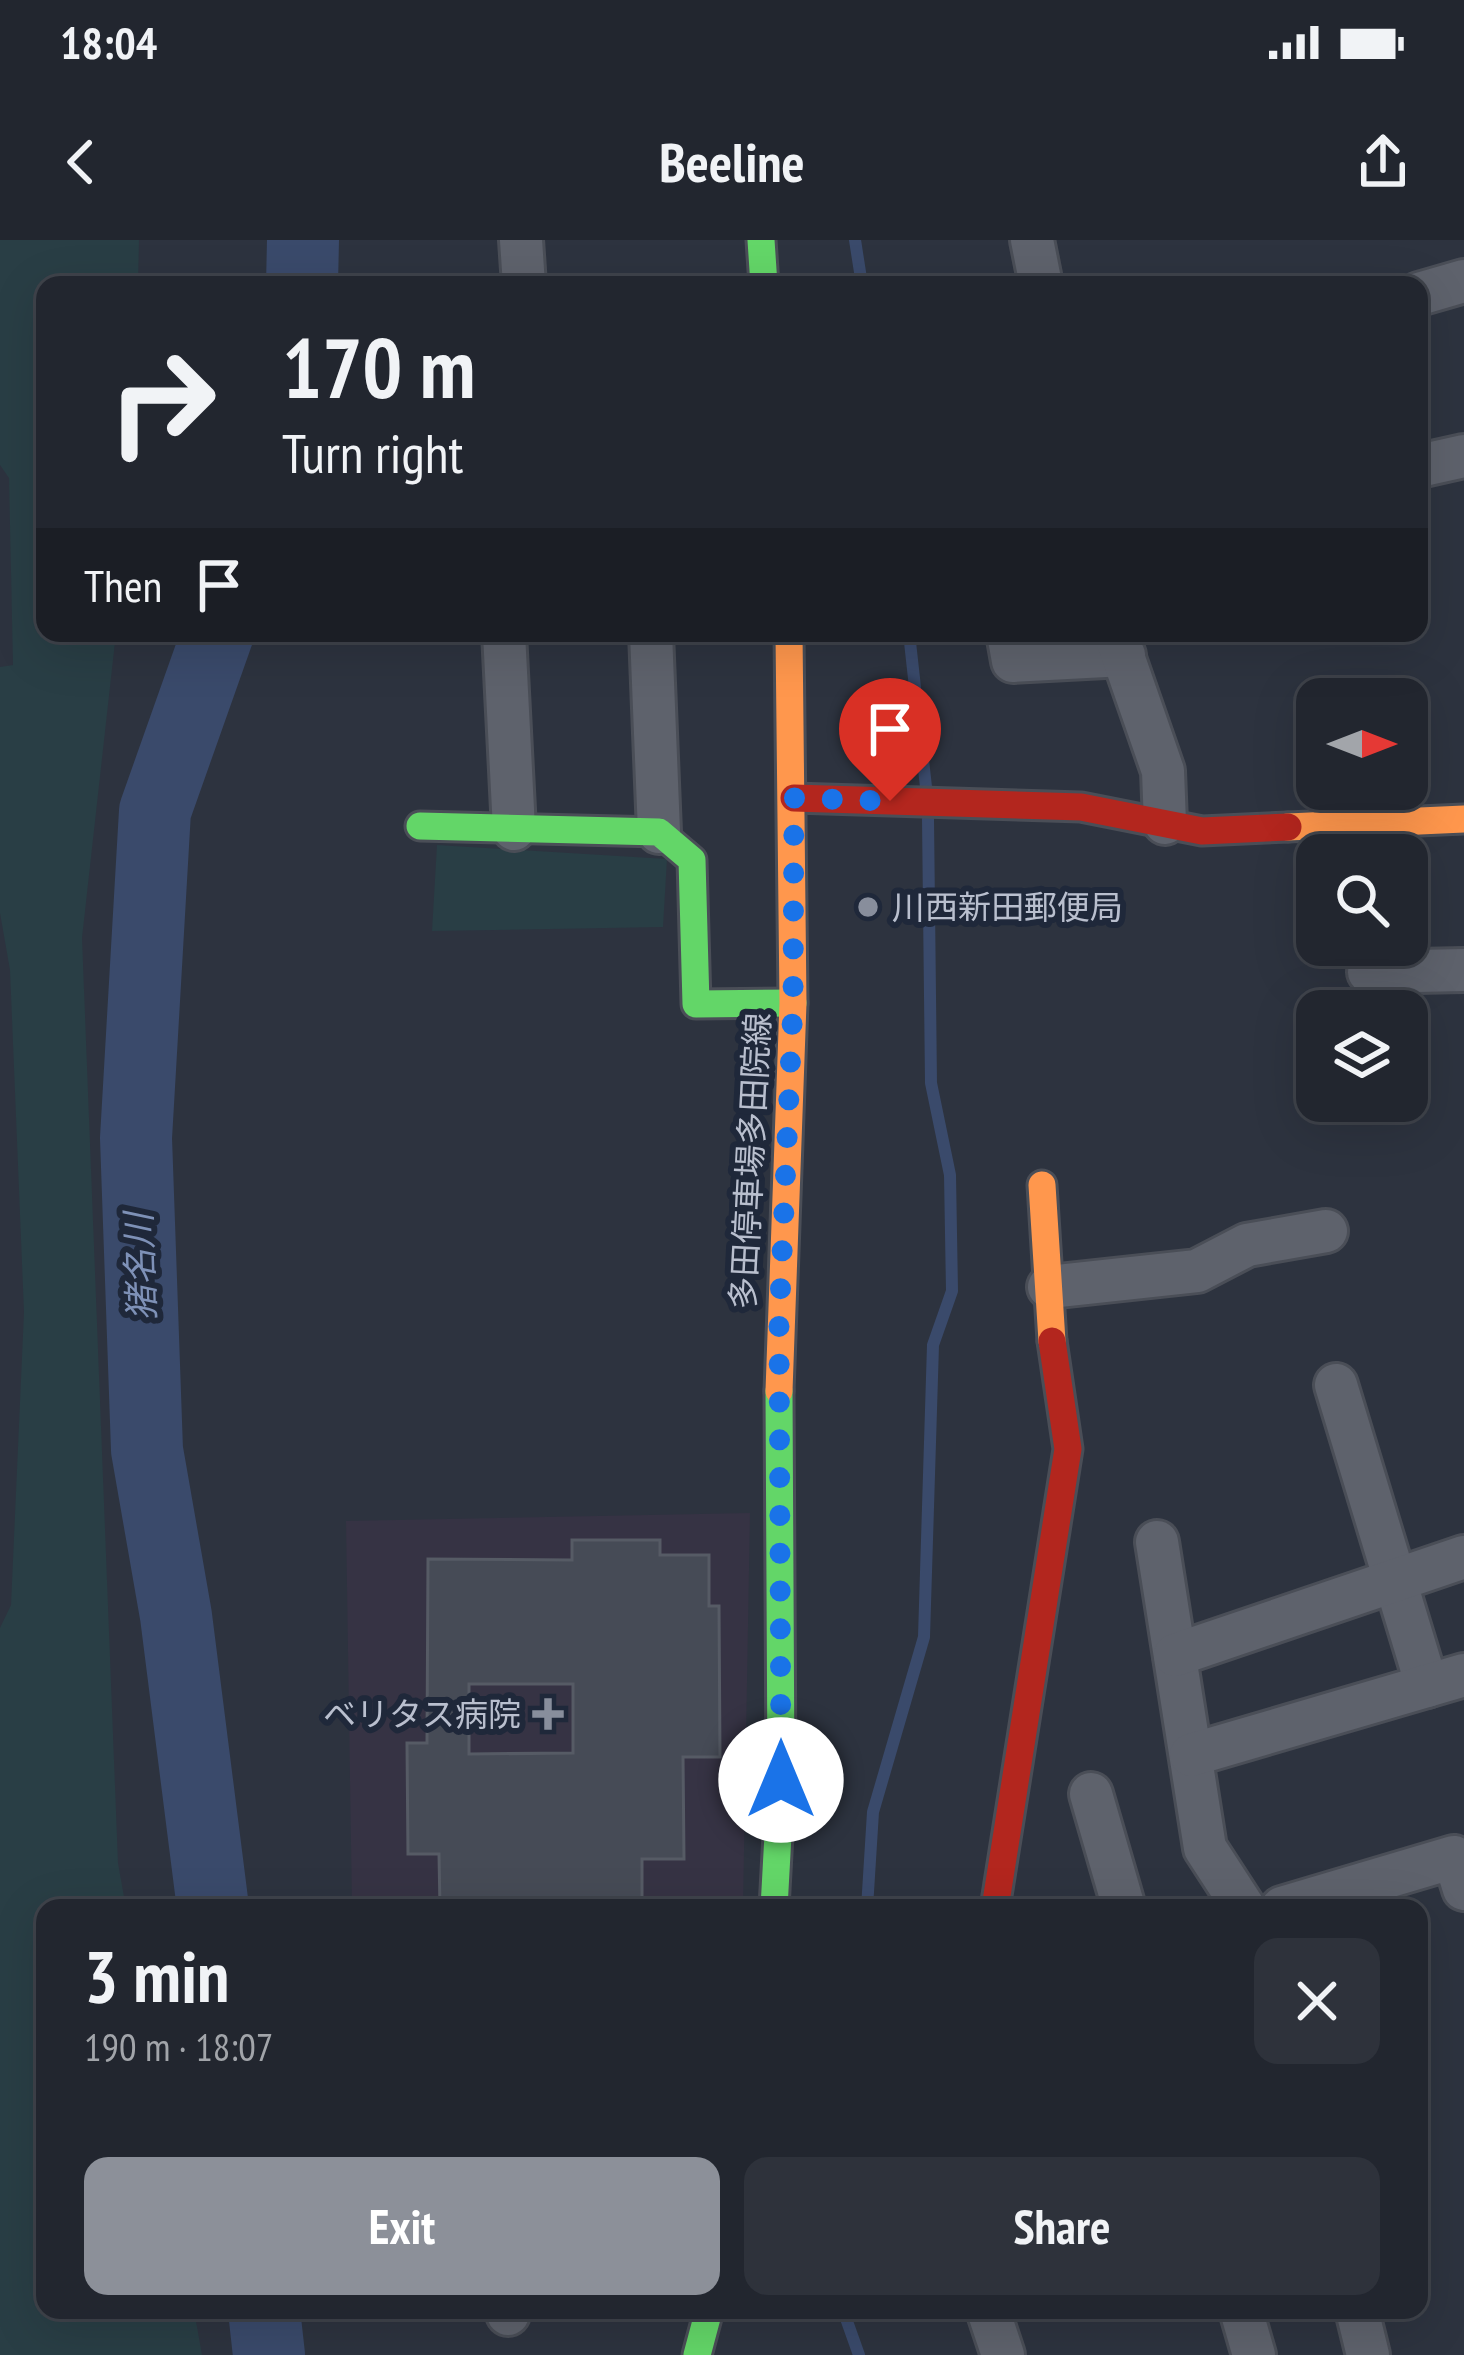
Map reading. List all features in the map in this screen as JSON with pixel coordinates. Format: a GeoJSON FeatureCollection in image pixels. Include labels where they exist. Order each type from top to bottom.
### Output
{"type":"FeatureCollection","features":[{"type":"Feature","properties":{"kind":"street"},"geometry":{"type":"LineString","coordinates":[[521,240],[523,276]]}},
{"type":"Feature","properties":{"kind":"street"},"geometry":{"type":"LineString","coordinates":[[761,240],[763,276]]}},
{"type":"Feature","properties":{"kind":"street"},"geometry":{"type":"LineString","coordinates":[[1032,240],[1039,276]]}},
{"type":"Feature","properties":{"kind":"street"},"geometry":{"type":"LineString","coordinates":[[1428,291],[1464,281]]}},
{"type":"Feature","properties":{"kind":"street"},"geometry":{"type":"LineString","coordinates":[[1428,464],[1464,456]]}},
{"type":"Feature","properties":{"kind":"street"},"geometry":{"type":"LineString","coordinates":[[504,642],[514,829]]}},
{"type":"Feature","properties":{"kind":"street"},"geometry":{"type":"LineString","coordinates":[[651,642],[659,832]]}},
{"type":"Feature","properties":{"kind":"street","name":"多田停車場多田院線"},"geometry":{"type":"LineString","coordinates":[[774,1899],[781,1780],[779,1323],[793,1004],[789,642]]}},
{"type":"Feature","properties":{"kind":"street"},"geometry":{"type":"LineString","coordinates":[[1010,642],[1013,661],[1120,644],[1163,771],[1165,823]]}},
{"type":"Feature","properties":{"kind":"street"},"geometry":{"type":"LineString","coordinates":[[794,798],[1081,807],[1202,831],[1464,819]]}},
{"type":"Feature","properties":{"kind":"street"},"geometry":{"type":"LineString","coordinates":[[420,826],[659,832],[692,860],[696,1004],[793,1004]]}},
{"type":"Feature","properties":{"kind":"street"},"geometry":{"type":"LineString","coordinates":[[1370,972],[1464,970]]}},
{"type":"Feature","properties":{"kind":"street"},"geometry":{"type":"LineString","coordinates":[[996,1899],[1068,1449],[1054,1370],[1042,1185]]}},
{"type":"Feature","properties":{"kind":"street"},"geometry":{"type":"LineString","coordinates":[[1048,1287],[1197,1271],[1247,1245],[1326,1231]]}},
{"type":"Feature","properties":{"kind":"street"},"geometry":{"type":"LineString","coordinates":[[1191,1755],[1446,1680],[1396,1580],[1336,1384]]}},
{"type":"Feature","properties":{"kind":"street"},"geometry":{"type":"LineString","coordinates":[[1157,1542],[1205,1848],[1238,1899]]}},
{"type":"Feature","properties":{"kind":"street"},"geometry":{"type":"LineString","coordinates":[[1175,1655],[1464,1557]]}},
{"type":"Feature","properties":{"kind":"street"},"geometry":{"type":"LineString","coordinates":[[1091,1794],[1121,1899]]}},
{"type":"Feature","properties":{"kind":"street"},"geometry":{"type":"LineString","coordinates":[[1313,1899],[1454,1858],[1464,1888]]}},
{"type":"Feature","properties":{"kind":"street"},"geometry":{"type":"LineString","coordinates":[[697,2355],[707,2319]]}},
{"type":"Feature","properties":{"kind":"street"},"geometry":{"type":"LineString","coordinates":[[991,2319],[1003,2355]]}},
{"type":"Feature","properties":{"kind":"street"},"geometry":{"type":"LineString","coordinates":[[1243,2319],[1253,2355]]}},
{"type":"Feature","properties":{"kind":"street"},"geometry":{"type":"LineString","coordinates":[[1359,2319],[1368,2355]]}},
{"type":"Feature","properties":{"kind":"shaded area"},"geometry":{"type":"Polygon","coordinates":[[[0,240],[139,240],[138,276],[36,276],[36,642],[115,642],[82,938],[118,1863],[124,1899],[36,1899],[36,2319],[196,2319],[202,2355],[0,2355],[0,1628],[11,1605],[24,1312],[10,970],[0,913],[0,667],[13,665],[9,478],[0,465],[0,240]]]}},
{"type":"Feature","properties":{"kind":"shaded area"},"geometry":{"type":"Polygon","coordinates":[[[437,845],[667,859],[663,927],[432,931],[437,845]]]}},
{"type":"Feature","properties":{"kind":"shaded area","name":"ベリタス病院"},"geometry":{"type":"Polygon","coordinates":[[[750,1513],[743,1899],[352,1899],[346,1521],[750,1513]]]}},
{"type":"Feature","properties":{"kind":"building"},"geometry":{"type":"Polygon","coordinates":[[[572,1540],[660,1540],[660,1555],[709,1555],[709,1606],[719,1606],[720,1757],[683,1757],[684,1859],[642,1859],[642,1899],[440,1899],[439,1854],[408,1854],[407,1743],[427,1743],[428,1559],[572,1560],[572,1540]],[[469,1684],[469,1754],[573,1753],[573,1684],[469,1684]]]}},
{"type":"Feature","properties":{"kind":"waterway","name":"猪名川"},"geometry":{"type":"LineString","coordinates":[[302,276],[303,240]]}},
{"type":"Feature","properties":{"kind":"waterway"},"geometry":{"type":"LineString","coordinates":[[855,240],[861,276]]}},
{"type":"Feature","properties":{"kind":"waterway","name":"猪名川"},"geometry":{"type":"LineString","coordinates":[[212,1899],[176,1616],[147,1450],[136,1138],[155,811],[215,642]]}},
{"type":"Feature","properties":{"kind":"waterway"},"geometry":{"type":"LineString","coordinates":[[910,642],[926,787]]}},
{"type":"Feature","properties":{"kind":"waterway"},"geometry":{"type":"LineString","coordinates":[[868,1899],[873,1812],[924,1637],[933,1345],[952,1291],[950,1175],[931,1083],[928,819]]}},
{"type":"Feature","properties":{"kind":"waterway","name":"猪名川"},"geometry":{"type":"LineString","coordinates":[[265,2319],[269,2355]]}},
{"type":"Feature","properties":{"kind":"waterway"},"geometry":{"type":"LineString","coordinates":[[846,2319],[859,2355]]}},
{"type":"Feature","properties":{"kind":"traffic: fast"},"geometry":{"type":"LineString","coordinates":[[761,240],[763,276]]}},
{"type":"Feature","properties":{"kind":"traffic: fast"},"geometry":{"type":"LineString","coordinates":[[420,826],[659,832],[692,860],[696,1004],[793,1003]]}},
{"type":"Feature","properties":{"kind":"traffic: fast"},"geometry":{"type":"LineString","coordinates":[[774,1899],[781,1780],[779,1391]]}},
{"type":"Feature","properties":{"kind":"traffic: fast"},"geometry":{"type":"LineString","coordinates":[[697,2355],[707,2319]]}},
{"type":"Feature","properties":{"kind":"traffic: slow"},"geometry":{"type":"LineString","coordinates":[[779,1391],[793,1003],[789,642]]}},
{"type":"Feature","properties":{"kind":"traffic: slow"},"geometry":{"type":"LineString","coordinates":[[1288,827],[1464,819]]}},
{"type":"Feature","properties":{"kind":"traffic: slow"},"geometry":{"type":"LineString","coordinates":[[1042,1185],[1052,1341]]}},
{"type":"Feature","properties":{"kind":"traffic: jam"},"geometry":{"type":"LineString","coordinates":[[794,798],[1081,807],[1202,831],[1288,827]]}},
{"type":"Feature","properties":{"kind":"traffic: jam"},"geometry":{"type":"LineString","coordinates":[[996,1899],[1068,1449],[1052,1341]]}},
{"type":"Feature","properties":{"kind":"place","name":"川西新田郵便局"},"geometry":{"type":"Point","coordinates":[868,907]}},
{"type":"Feature","properties":{"kind":"place","name":"ベリタス病院"},"geometry":{"type":"Point","coordinates":[548,1714]}},
{"type":"Feature","properties":{"kind":"route"},"geometry":{"type":"LineString","coordinates":[[781,1780],[779,1323],[793,1004],[794,798],[890,801]]}}]}
